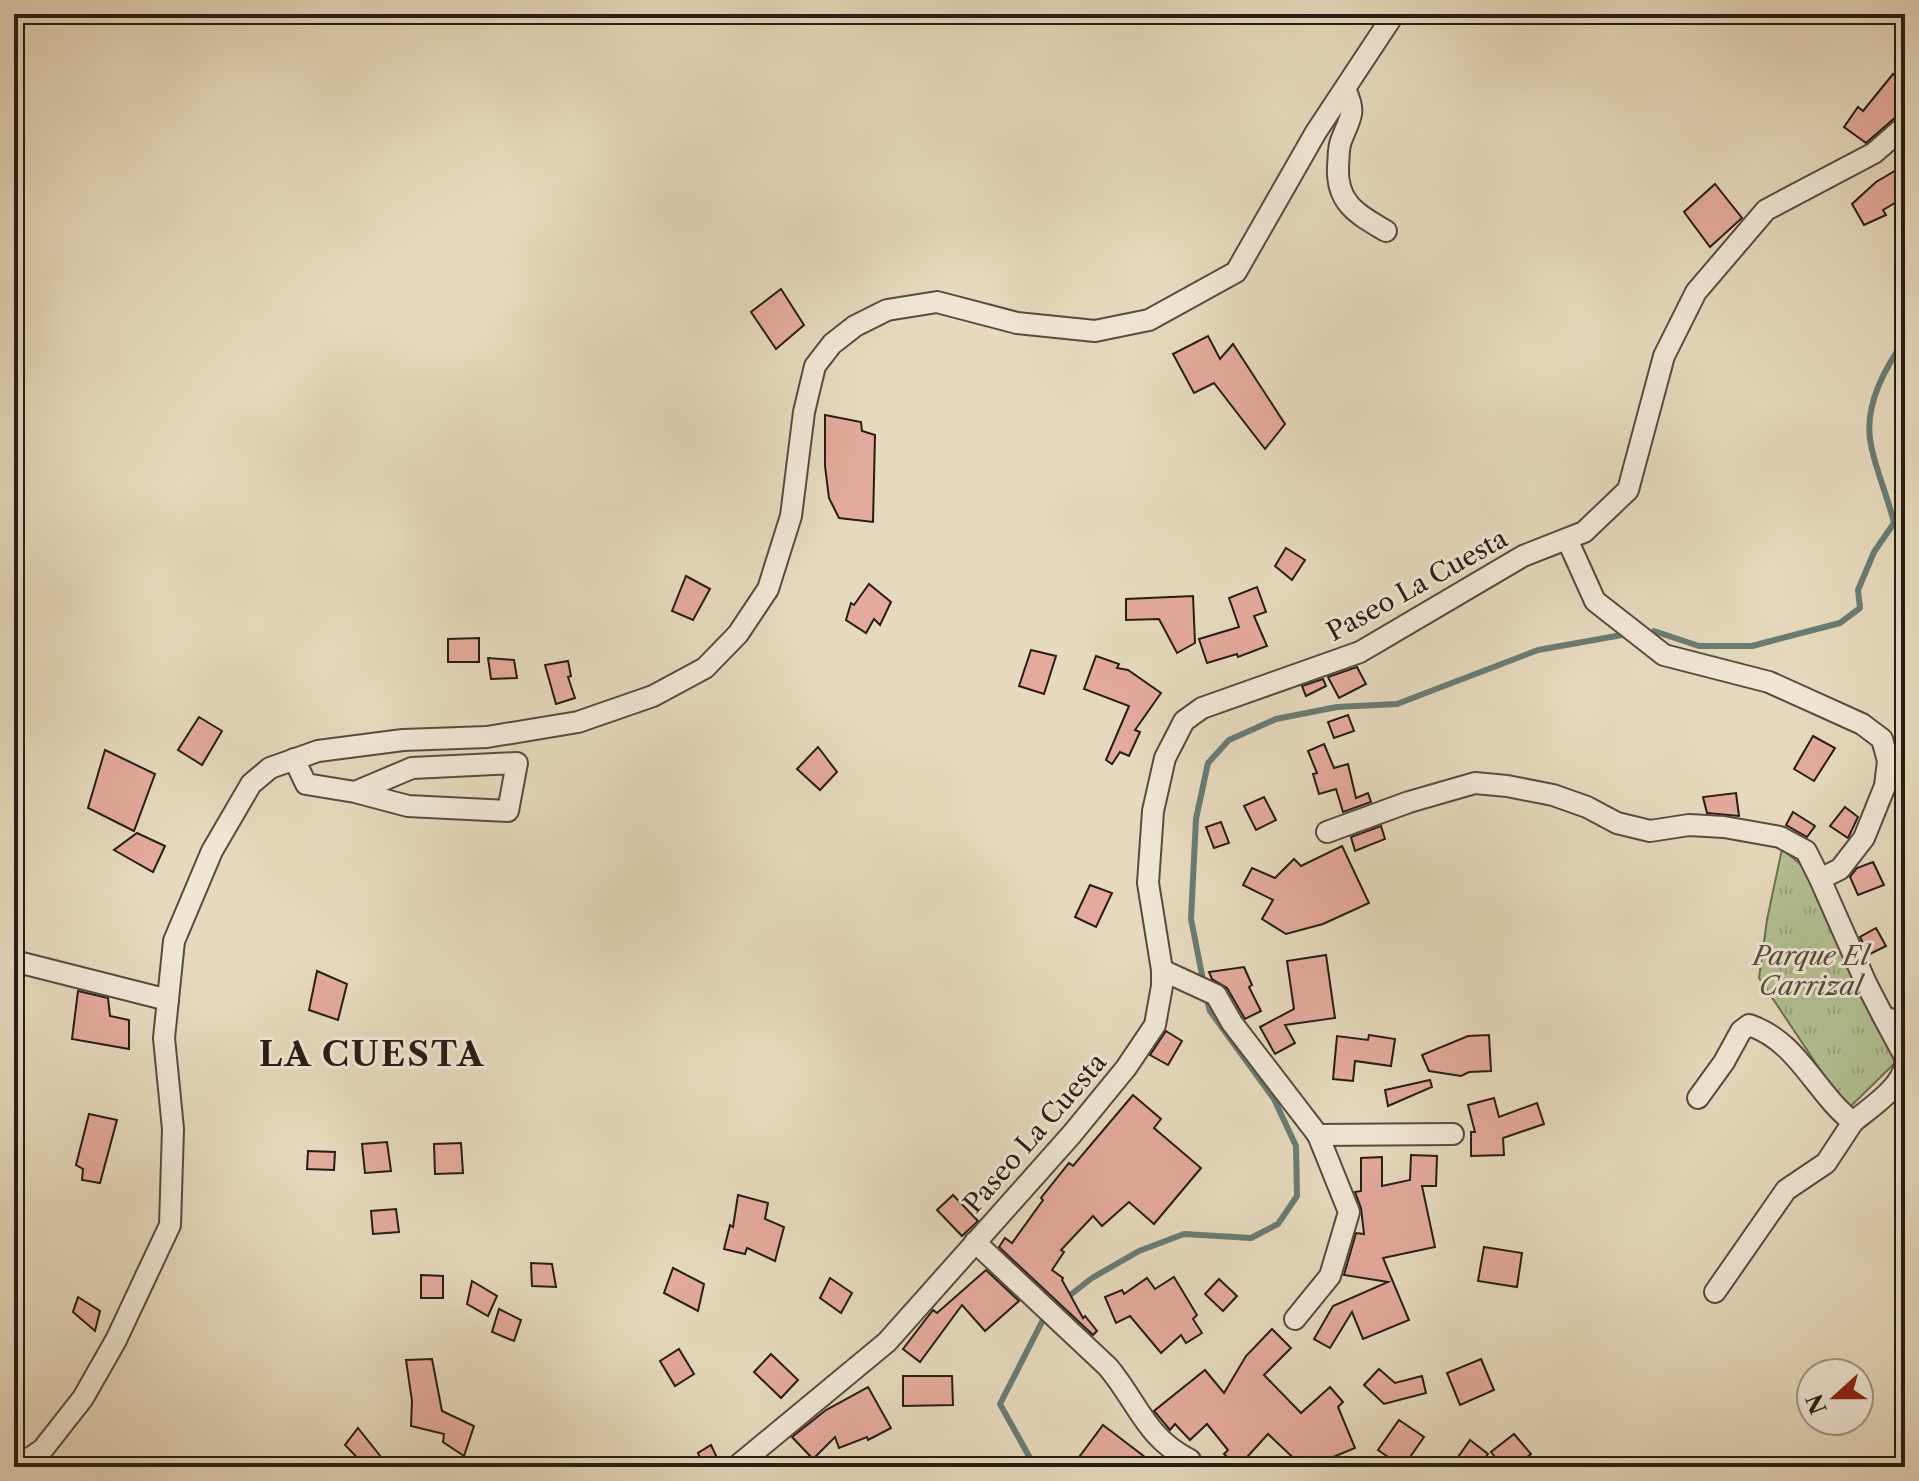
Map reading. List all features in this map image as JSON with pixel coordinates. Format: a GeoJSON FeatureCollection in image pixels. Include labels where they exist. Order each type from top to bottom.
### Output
{"type":"FeatureCollection","features":[{"type":"Feature","properties":{"kind":"street"},"geometry":{"type":"LineString","coordinates":[[17,1467],[43,1449],[83,1398],[116,1340],[170,1225],[173,1129],[164,1038],[174,941],[212,851],[251,784],[270,768],[318,751],[403,740],[487,737],[578,722],[653,696],[705,668],[738,634],[768,589],[791,516],[804,412],[815,366],[832,344],[855,326],[887,310],[937,302],[1017,323],[1095,331],[1149,320],[1236,272],[1316,132],[1394,14]]}},
{"type":"Feature","properties":{"kind":"street"},"geometry":{"type":"LineString","coordinates":[[1345,89],[1353,105],[1351,122],[1339,147],[1337,180],[1346,203],[1386,231]]}},
{"type":"Feature","properties":{"kind":"street","name":"Paseo La Cuesta"},"geometry":{"type":"LineString","coordinates":[[736,1467],[887,1342],[1072,1134],[1126,1068],[1155,1025],[1162,970],[1148,883],[1153,811],[1165,758],[1184,721],[1202,708],[1360,652],[1523,556],[1584,532],[1628,490],[1664,356],[1696,292],[1766,210],[1874,153],[1905,126]]}},
{"type":"Feature","properties":{"kind":"street"},"geometry":{"type":"LineString","coordinates":[[1567,539],[1595,601],[1664,655],[1769,682],[1862,724],[1882,739],[1888,761],[1885,786],[1864,838],[1840,869],[1820,879]]}},
{"type":"Feature","properties":{"kind":"street"},"geometry":{"type":"LineString","coordinates":[[294,759],[306,784],[355,792],[408,806],[508,811],[517,763],[412,768],[355,792]]}},
{"type":"Feature","properties":{"kind":"street"},"geometry":{"type":"LineString","coordinates":[[1327,832],[1409,802],[1475,783],[1553,795],[1587,807],[1617,823],[1650,831],[1689,825],[1724,827],[1780,837],[1806,851],[1905,1057]]}},
{"type":"Feature","properties":{"kind":"street"},"geometry":{"type":"LineString","coordinates":[[14,961],[168,1000]]}},
{"type":"Feature","properties":{"kind":"street"},"geometry":{"type":"LineString","coordinates":[[1162,970],[1216,995],[1232,1023],[1318,1135],[1349,1212],[1330,1276],[1295,1319]]}},
{"type":"Feature","properties":{"kind":"street"},"geometry":{"type":"LineString","coordinates":[[1883,1016],[1905,1026]]}},
{"type":"Feature","properties":{"kind":"street"},"geometry":{"type":"LineString","coordinates":[[1698,1098],[1724,1062],[1741,1031],[1749,1025],[1782,1043],[1853,1122]]}},
{"type":"Feature","properties":{"kind":"street"},"geometry":{"type":"LineString","coordinates":[[1715,1292],[1786,1190],[1826,1163],[1853,1122],[1892,1088],[1903,1074],[1905,1065]]}},
{"type":"Feature","properties":{"kind":"street"},"geometry":{"type":"LineString","coordinates":[[1318,1135],[1453,1134]]}},
{"type":"Feature","properties":{"kind":"street"},"geometry":{"type":"LineString","coordinates":[[975,1242],[1108,1367],[1127,1390],[1155,1437],[1190,1460]]}},
{"type":"Feature","properties":{"kind":"green space","name":"Parque El Carrizal"},"geometry":{"type":"Polygon","coordinates":[[[1782,849],[1815,881],[1905,1053],[1847,1110],[1759,978],[1782,849]]]}},
{"type":"Feature","properties":{"kind":"building"},"geometry":{"type":"Polygon","coordinates":[[[1893,74],[1905,84],[1905,109],[1866,143],[1844,127],[1858,107],[1863,111],[1893,74]]]}},
{"type":"Feature","properties":{"kind":"building"},"geometry":{"type":"Polygon","coordinates":[[[1905,165],[1905,197],[1883,210],[1886,215],[1864,225],[1852,204],[1876,182],[1905,165]]]}},
{"type":"Feature","properties":{"kind":"building"},"geometry":{"type":"Polygon","coordinates":[[[1715,184],[1742,218],[1710,247],[1684,212],[1715,184]]]}},
{"type":"Feature","properties":{"kind":"building"},"geometry":{"type":"Polygon","coordinates":[[[781,289],[804,325],[776,349],[751,312],[781,289]]]}},
{"type":"Feature","properties":{"kind":"building"},"geometry":{"type":"Polygon","coordinates":[[[1208,336],[1220,359],[1233,344],[1285,424],[1265,449],[1214,383],[1194,393],[1173,354],[1208,336]]]}},
{"type":"Feature","properties":{"kind":"building"},"geometry":{"type":"Polygon","coordinates":[[[825,415],[861,422],[862,431],[875,435],[873,522],[839,518],[829,498],[825,466],[825,415]]]}},
{"type":"Feature","properties":{"kind":"building"},"geometry":{"type":"Polygon","coordinates":[[[1286,548],[1305,560],[1292,580],[1275,566],[1286,548]]]}},
{"type":"Feature","properties":{"kind":"building"},"geometry":{"type":"Polygon","coordinates":[[[686,576],[710,589],[693,620],[672,611],[686,576]]]}},
{"type":"Feature","properties":{"kind":"building"},"geometry":{"type":"Polygon","coordinates":[[[869,584],[891,602],[880,625],[874,619],[866,633],[846,620],[851,603],[854,605],[869,584]]]}},
{"type":"Feature","properties":{"kind":"building"},"geometry":{"type":"Polygon","coordinates":[[[1257,587],[1266,612],[1254,616],[1267,646],[1238,657],[1237,654],[1207,663],[1199,639],[1239,627],[1229,598],[1257,587]]]}},
{"type":"Feature","properties":{"kind":"building"},"geometry":{"type":"Polygon","coordinates":[[[1193,596],[1195,643],[1177,653],[1159,619],[1126,620],[1126,599],[1193,596]]]}},
{"type":"Feature","properties":{"kind":"building"},"geometry":{"type":"Polygon","coordinates":[[[479,638],[479,662],[448,662],[448,639],[479,638]]]}},
{"type":"Feature","properties":{"kind":"building"},"geometry":{"type":"Polygon","coordinates":[[[1031,650],[1056,656],[1044,694],[1019,686],[1031,650]]]}},
{"type":"Feature","properties":{"kind":"building"},"geometry":{"type":"Polygon","coordinates":[[[1096,656],[1119,664],[1117,668],[1128,670],[1161,693],[1135,730],[1140,732],[1129,756],[1120,752],[1112,764],[1106,760],[1129,706],[1084,689],[1096,656]]]}},
{"type":"Feature","properties":{"kind":"building"},"geometry":{"type":"Polygon","coordinates":[[[488,658],[514,660],[517,678],[491,679],[488,658]]]}},
{"type":"Feature","properties":{"kind":"building"},"geometry":{"type":"Polygon","coordinates":[[[568,661],[571,676],[568,677],[575,698],[556,704],[545,665],[568,661]]]}},
{"type":"Feature","properties":{"kind":"building"},"geometry":{"type":"Polygon","coordinates":[[[1357,667],[1366,684],[1339,698],[1328,677],[1357,667]]]}},
{"type":"Feature","properties":{"kind":"building"},"geometry":{"type":"Polygon","coordinates":[[[1323,679],[1326,686],[1306,696],[1302,686],[1323,679]]]}},
{"type":"Feature","properties":{"kind":"building"},"geometry":{"type":"Polygon","coordinates":[[[1348,715],[1354,731],[1334,738],[1328,722],[1348,715]]]}},
{"type":"Feature","properties":{"kind":"building"},"geometry":{"type":"Polygon","coordinates":[[[199,717],[222,731],[202,765],[178,750],[199,717]]]}},
{"type":"Feature","properties":{"kind":"building"},"geometry":{"type":"Polygon","coordinates":[[[1813,736],[1835,748],[1814,781],[1794,769],[1813,736]]]}},
{"type":"Feature","properties":{"kind":"building"},"geometry":{"type":"Polygon","coordinates":[[[1324,744],[1334,768],[1348,764],[1356,798],[1368,793],[1371,802],[1343,812],[1336,789],[1319,794],[1313,774],[1317,773],[1308,751],[1324,744]]]}},
{"type":"Feature","properties":{"kind":"building"},"geometry":{"type":"Polygon","coordinates":[[[818,747],[837,772],[820,790],[797,769],[818,747]]]}},
{"type":"Feature","properties":{"kind":"building"},"geometry":{"type":"Polygon","coordinates":[[[105,750],[155,774],[134,831],[88,808],[105,750]]]}},
{"type":"Feature","properties":{"kind":"building"},"geometry":{"type":"Polygon","coordinates":[[[1736,793],[1739,816],[1707,813],[1703,797],[1736,793]]]}},
{"type":"Feature","properties":{"kind":"building"},"geometry":{"type":"Polygon","coordinates":[[[1264,797],[1276,820],[1256,830],[1244,806],[1264,797]]]}},
{"type":"Feature","properties":{"kind":"building"},"geometry":{"type":"Polygon","coordinates":[[[1845,807],[1858,817],[1848,838],[1830,826],[1845,807]]]}},
{"type":"Feature","properties":{"kind":"building"},"geometry":{"type":"Polygon","coordinates":[[[1793,812],[1815,826],[1807,837],[1786,825],[1793,812]]]}},
{"type":"Feature","properties":{"kind":"building"},"geometry":{"type":"Polygon","coordinates":[[[1221,822],[1229,843],[1214,848],[1206,827],[1221,822]]]}},
{"type":"Feature","properties":{"kind":"building"},"geometry":{"type":"Polygon","coordinates":[[[1381,826],[1385,839],[1355,851],[1351,837],[1381,826]]]}},
{"type":"Feature","properties":{"kind":"building"},"geometry":{"type":"Polygon","coordinates":[[[137,833],[165,846],[153,872],[114,850],[137,833]]]}},
{"type":"Feature","properties":{"kind":"building"},"geometry":{"type":"Polygon","coordinates":[[[1342,846],[1369,903],[1323,924],[1286,934],[1262,919],[1273,900],[1243,885],[1252,868],[1275,878],[1294,859],[1301,866],[1342,846]]]}},
{"type":"Feature","properties":{"kind":"building"},"geometry":{"type":"Polygon","coordinates":[[[1873,862],[1884,885],[1858,895],[1850,877],[1857,868],[1873,862]]]}},
{"type":"Feature","properties":{"kind":"building"},"geometry":{"type":"Polygon","coordinates":[[[1090,885],[1112,893],[1096,927],[1075,917],[1090,885]]]}},
{"type":"Feature","properties":{"kind":"building"},"geometry":{"type":"Polygon","coordinates":[[[1876,928],[1886,946],[1868,955],[1860,937],[1876,928]]]}},
{"type":"Feature","properties":{"kind":"building"},"geometry":{"type":"Polygon","coordinates":[[[1326,955],[1335,1018],[1285,1025],[1295,1043],[1275,1054],[1260,1027],[1294,1009],[1287,961],[1326,955]]]}},
{"type":"Feature","properties":{"kind":"building"},"geometry":{"type":"Polygon","coordinates":[[[1244,967],[1252,985],[1249,987],[1261,1011],[1245,1019],[1227,988],[1212,979],[1209,972],[1244,967]]]}},
{"type":"Feature","properties":{"kind":"building"},"geometry":{"type":"Polygon","coordinates":[[[317,971],[347,984],[338,1020],[309,1010],[317,971]]]}},
{"type":"Feature","properties":{"kind":"building"},"geometry":{"type":"Polygon","coordinates":[[[78,991],[108,998],[110,1016],[129,1020],[129,1049],[72,1039],[78,991]]]}},
{"type":"Feature","properties":{"kind":"building"},"geometry":{"type":"Polygon","coordinates":[[[1166,1031],[1182,1041],[1168,1065],[1150,1055],[1166,1031]]]}},
{"type":"Feature","properties":{"kind":"building"},"geometry":{"type":"Polygon","coordinates":[[[1369,1035],[1395,1039],[1391,1066],[1355,1061],[1353,1081],[1333,1079],[1337,1036],[1368,1040],[1369,1035]]]}},
{"type":"Feature","properties":{"kind":"building"},"geometry":{"type":"Polygon","coordinates":[[[1489,1035],[1491,1071],[1469,1072],[1461,1076],[1429,1071],[1422,1055],[1468,1036],[1489,1035]]]}},
{"type":"Feature","properties":{"kind":"building"},"geometry":{"type":"Polygon","coordinates":[[[1430,1080],[1432,1087],[1388,1106],[1385,1090],[1430,1080]]]}},
{"type":"Feature","properties":{"kind":"building"},"geometry":{"type":"Polygon","coordinates":[[[1133,1095],[1161,1119],[1154,1128],[1201,1168],[1154,1224],[1129,1202],[1102,1226],[1093,1216],[1061,1250],[1064,1252],[1052,1270],[1063,1278],[1083,1318],[1085,1316],[1097,1331],[1093,1335],[999,1247],[1005,1238],[1012,1243],[1043,1200],[1041,1198],[1069,1163],[1073,1166],[1133,1095]]]}},
{"type":"Feature","properties":{"kind":"building"},"geometry":{"type":"Polygon","coordinates":[[[1494,1098],[1499,1117],[1537,1103],[1544,1124],[1503,1138],[1504,1155],[1471,1156],[1471,1132],[1475,1132],[1468,1105],[1494,1098]]]}},
{"type":"Feature","properties":{"kind":"building"},"geometry":{"type":"Polygon","coordinates":[[[89,1114],[117,1120],[100,1183],[82,1180],[83,1169],[76,1165],[89,1114]]]}},
{"type":"Feature","properties":{"kind":"building"},"geometry":{"type":"Polygon","coordinates":[[[387,1142],[391,1171],[365,1173],[362,1144],[387,1142]]]}},
{"type":"Feature","properties":{"kind":"building"},"geometry":{"type":"Polygon","coordinates":[[[461,1143],[463,1173],[435,1174],[434,1144],[461,1143]]]}},
{"type":"Feature","properties":{"kind":"building"},"geometry":{"type":"Polygon","coordinates":[[[308,1151],[335,1152],[334,1170],[307,1169],[308,1151]]]}},
{"type":"Feature","properties":{"kind":"building"},"geometry":{"type":"Polygon","coordinates":[[[1411,1155],[1437,1156],[1436,1186],[1422,1186],[1435,1247],[1383,1258],[1409,1320],[1363,1339],[1352,1312],[1330,1348],[1314,1339],[1333,1306],[1388,1282],[1344,1275],[1356,1233],[1364,1234],[1361,1208],[1355,1192],[1361,1191],[1361,1158],[1382,1157],[1382,1186],[1410,1180],[1411,1155]]]}},
{"type":"Feature","properties":{"kind":"building"},"geometry":{"type":"Polygon","coordinates":[[[738,1195],[768,1203],[765,1219],[784,1227],[775,1261],[747,1248],[745,1254],[724,1249],[730,1225],[733,1227],[738,1195]]]}},
{"type":"Feature","properties":{"kind":"building"},"geometry":{"type":"Polygon","coordinates":[[[953,1195],[978,1221],[962,1236],[937,1210],[953,1195]]]}},
{"type":"Feature","properties":{"kind":"building"},"geometry":{"type":"Polygon","coordinates":[[[396,1209],[399,1232],[373,1234],[371,1211],[396,1209]]]}},
{"type":"Feature","properties":{"kind":"building"},"geometry":{"type":"Polygon","coordinates":[[[1484,1247],[1522,1253],[1517,1287],[1478,1281],[1484,1247]]]}},
{"type":"Feature","properties":{"kind":"building"},"geometry":{"type":"Polygon","coordinates":[[[531,1263],[552,1264],[556,1287],[532,1286],[531,1263]]]}},
{"type":"Feature","properties":{"kind":"building"},"geometry":{"type":"Polygon","coordinates":[[[673,1268],[704,1284],[698,1311],[664,1293],[673,1268]]]}},
{"type":"Feature","properties":{"kind":"building"},"geometry":{"type":"Polygon","coordinates":[[[986,1270],[1019,1301],[985,1331],[962,1305],[920,1362],[903,1349],[933,1310],[937,1313],[986,1270]]]}},
{"type":"Feature","properties":{"kind":"building"},"geometry":{"type":"Polygon","coordinates":[[[421,1275],[443,1276],[443,1298],[421,1298],[421,1275]]]}},
{"type":"Feature","properties":{"kind":"building"},"geometry":{"type":"Polygon","coordinates":[[[1174,1277],[1197,1315],[1193,1319],[1202,1333],[1186,1343],[1181,1335],[1161,1353],[1130,1316],[1116,1323],[1105,1297],[1122,1290],[1124,1294],[1147,1278],[1155,1289],[1174,1277]]]}},
{"type":"Feature","properties":{"kind":"building"},"geometry":{"type":"Polygon","coordinates":[[[830,1278],[852,1293],[841,1313],[820,1298],[830,1278]]]}},
{"type":"Feature","properties":{"kind":"building"},"geometry":{"type":"Polygon","coordinates":[[[1219,1279],[1237,1296],[1223,1311],[1205,1294],[1219,1279]]]}},
{"type":"Feature","properties":{"kind":"building"},"geometry":{"type":"Polygon","coordinates":[[[472,1281],[497,1296],[488,1316],[467,1304],[472,1281]]]}},
{"type":"Feature","properties":{"kind":"building"},"geometry":{"type":"Polygon","coordinates":[[[78,1297],[100,1311],[95,1331],[73,1312],[78,1297]]]}},
{"type":"Feature","properties":{"kind":"building"},"geometry":{"type":"Polygon","coordinates":[[[499,1309],[521,1320],[514,1341],[492,1332],[499,1309]]]}},
{"type":"Feature","properties":{"kind":"building"},"geometry":{"type":"Polygon","coordinates":[[[1272,1329],[1291,1348],[1264,1375],[1301,1413],[1330,1387],[1343,1402],[1338,1407],[1355,1448],[1326,1460],[1336,1467],[1303,1467],[1268,1434],[1238,1467],[1224,1454],[1228,1450],[1207,1424],[1190,1440],[1175,1424],[1170,1430],[1154,1411],[1205,1370],[1224,1393],[1246,1356],[1272,1329]]]}},
{"type":"Feature","properties":{"kind":"building"},"geometry":{"type":"Polygon","coordinates":[[[679,1349],[694,1374],[675,1386],[660,1361],[679,1349]]]}},
{"type":"Feature","properties":{"kind":"building"},"geometry":{"type":"Polygon","coordinates":[[[771,1354],[798,1380],[781,1398],[754,1372],[771,1354]]]}},
{"type":"Feature","properties":{"kind":"building"},"geometry":{"type":"Polygon","coordinates":[[[432,1359],[442,1411],[474,1426],[464,1456],[443,1442],[444,1434],[411,1426],[412,1401],[406,1360],[432,1359]]]}},
{"type":"Feature","properties":{"kind":"building"},"geometry":{"type":"Polygon","coordinates":[[[1481,1359],[1494,1390],[1460,1405],[1447,1373],[1481,1359]]]}},
{"type":"Feature","properties":{"kind":"building"},"geometry":{"type":"Polygon","coordinates":[[[1379,1369],[1395,1383],[1422,1376],[1426,1393],[1384,1404],[1364,1385],[1379,1369]]]}},
{"type":"Feature","properties":{"kind":"building"},"geometry":{"type":"Polygon","coordinates":[[[903,1376],[952,1376],[953,1405],[903,1406],[903,1376]]]}},
{"type":"Feature","properties":{"kind":"building"},"geometry":{"type":"Polygon","coordinates":[[[868,1387],[891,1428],[868,1440],[867,1437],[839,1448],[835,1437],[813,1459],[792,1437],[826,1410],[868,1387]]]}},
{"type":"Feature","properties":{"kind":"building"},"geometry":{"type":"Polygon","coordinates":[[[1399,1420],[1424,1437],[1403,1467],[1378,1450],[1399,1420]]]}},
{"type":"Feature","properties":{"kind":"building"},"geometry":{"type":"Polygon","coordinates":[[[1103,1425],[1158,1467],[1084,1467],[1077,1460],[1103,1425]]]}},
{"type":"Feature","properties":{"kind":"building"},"geometry":{"type":"Polygon","coordinates":[[[358,1428],[389,1467],[366,1467],[345,1445],[358,1428]]]}},
{"type":"Feature","properties":{"kind":"building"},"geometry":{"type":"Polygon","coordinates":[[[1514,1434],[1531,1454],[1515,1467],[1503,1467],[1491,1452],[1514,1434]]]}},
{"type":"Feature","properties":{"kind":"building"},"geometry":{"type":"Polygon","coordinates":[[[1470,1440],[1488,1454],[1478,1467],[1451,1467],[1470,1440]]]}},
{"type":"Feature","properties":{"kind":"building"},"geometry":{"type":"Polygon","coordinates":[[[711,1445],[718,1460],[703,1466],[698,1453],[711,1445]]]}},
{"type":"Feature","properties":{"kind":"waterway"},"geometry":{"type":"LineString","coordinates":[[1654,631],[1699,646],[1752,646],[1840,623],[1860,608],[1858,590],[1874,552],[1894,523],[1873,455],[1870,417],[1883,376],[1905,340]]}},
{"type":"Feature","properties":{"kind":"waterway"},"geometry":{"type":"LineString","coordinates":[[1204,985],[1191,919],[1196,819],[1208,763],[1229,740],[1276,719],[1337,707],[1397,704],[1538,650],[1622,635]]}},
{"type":"Feature","properties":{"kind":"waterway"},"geometry":{"type":"LineString","coordinates":[[1035,1467],[1000,1404],[1046,1314],[1092,1278],[1139,1251],[1184,1234],[1251,1238],[1278,1224],[1297,1196],[1296,1146],[1274,1099],[1210,1011],[1206,996]]}},
{"type":"Feature","properties":{"kind":"district","name":"LA CUESTA"},"geometry":{"type":"Point","coordinates":[372,1054]}}]}
